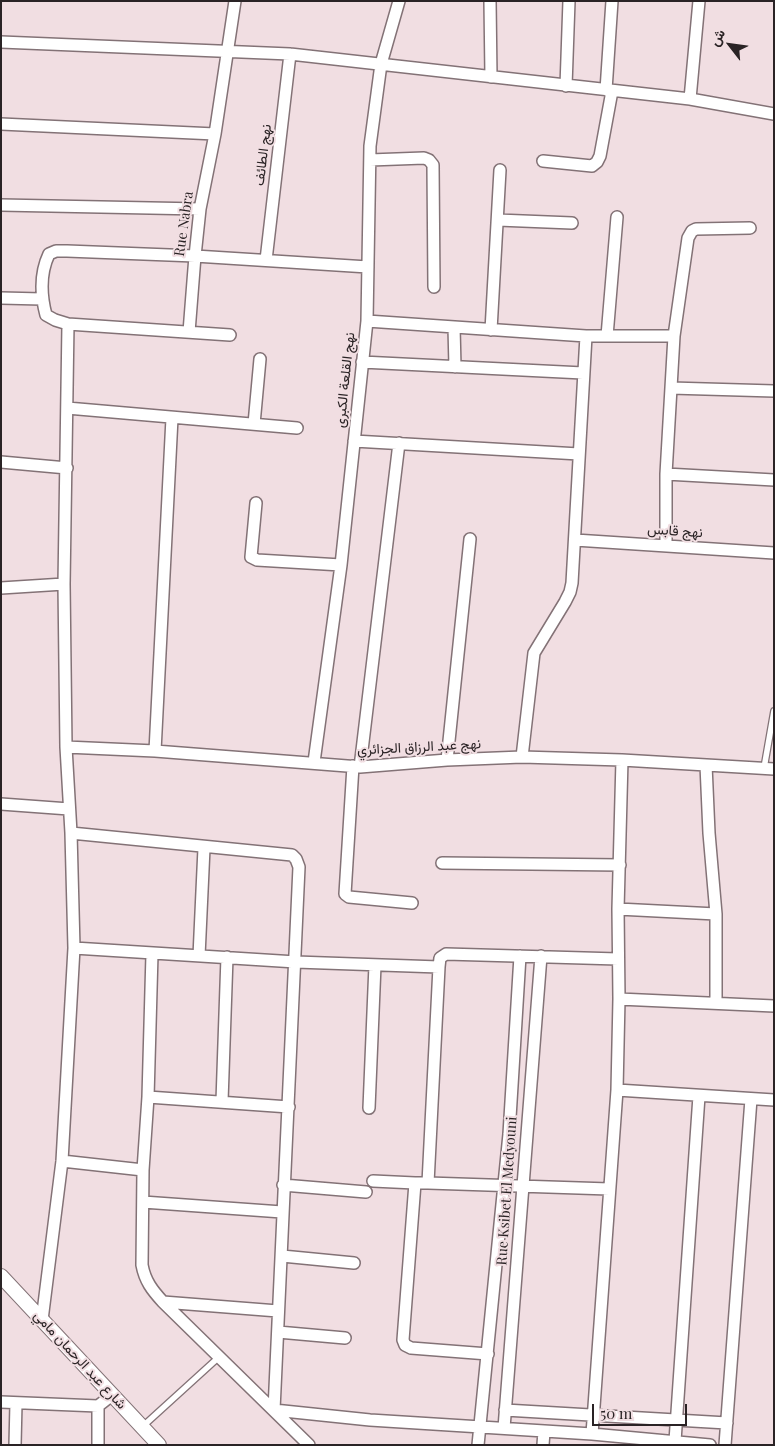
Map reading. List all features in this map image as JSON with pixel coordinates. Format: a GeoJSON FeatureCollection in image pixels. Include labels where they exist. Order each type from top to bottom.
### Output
{"type":"FeatureCollection","features":[{"type":"Feature","properties":{"kind":"street","name":"Rue Nabra"},"geometry":{"type":"LineString","coordinates":[[190,332],[194,256],[200,209],[215,134],[235,1]]}},
{"type":"Feature","properties":{"kind":"street","name":"نهج القلعة الكبرى"},"geometry":{"type":"LineString","coordinates":[[314,762],[341,565],[367,321],[370,139],[381,64],[399,1]]}},
{"type":"Feature","properties":{"kind":"street"},"geometry":{"type":"LineString","coordinates":[[490,1],[491,77]]}},
{"type":"Feature","properties":{"kind":"street"},"geometry":{"type":"LineString","coordinates":[[566,86],[569,1]]}},
{"type":"Feature","properties":{"kind":"street"},"geometry":{"type":"LineString","coordinates":[[543,161],[592,166],[600,156],[609,90],[612,1]]}},
{"type":"Feature","properties":{"kind":"street"},"geometry":{"type":"LineString","coordinates":[[690,99],[699,1]]}},
{"type":"Feature","properties":{"kind":"street"},"geometry":{"type":"LineString","coordinates":[[1,42],[228,53],[290,54],[690,99],[774,114]]}},
{"type":"Feature","properties":{"kind":"street","name":"نهج الطائف"},"geometry":{"type":"LineString","coordinates":[[266,260],[290,54]]}},
{"type":"Feature","properties":{"kind":"street"},"geometry":{"type":"LineString","coordinates":[[1,124],[215,134]]}},
{"type":"Feature","properties":{"kind":"street"},"geometry":{"type":"LineString","coordinates":[[370,160],[424,158],[434,165],[434,287]]}},
{"type":"Feature","properties":{"kind":"street"},"geometry":{"type":"LineString","coordinates":[[491,330],[500,170]]}},
{"type":"Feature","properties":{"kind":"street"},"geometry":{"type":"LineString","coordinates":[[1,205],[200,209]]}},
{"type":"Feature","properties":{"kind":"street"},"geometry":{"type":"LineString","coordinates":[[607,336],[617,218]]}},
{"type":"Feature","properties":{"kind":"street"},"geometry":{"type":"LineString","coordinates":[[498,220],[572,223]]}},
{"type":"Feature","properties":{"kind":"street"},"geometry":{"type":"LineString","coordinates":[[666,546],[666,474],[670,388],[674,336],[688,238],[692,231],[704,228],[750,228]]}},
{"type":"Feature","properties":{"kind":"street"},"geometry":{"type":"LineString","coordinates":[[230,336],[68,324],[55,320],[46,315],[42,298],[44,263],[49,254],[56,252],[194,256],[368,267]]}},
{"type":"Feature","properties":{"kind":"street"},"geometry":{"type":"LineString","coordinates":[[1,298],[42,298]]}},
{"type":"Feature","properties":{"kind":"street"},"geometry":{"type":"LineString","coordinates":[[367,321],[586,336],[674,336]]}},
{"type":"Feature","properties":{"kind":"street"},"geometry":{"type":"LineString","coordinates":[[42,1320],[62,1161],[74,948],[71,834],[66,747],[64,584],[68,324]]}},
{"type":"Feature","properties":{"kind":"street"},"geometry":{"type":"LineString","coordinates":[[454,327],[454,366]]}},
{"type":"Feature","properties":{"kind":"street"},"geometry":{"type":"LineString","coordinates":[[522,757],[534,653],[570,592],[575,540],[586,336]]}},
{"type":"Feature","properties":{"kind":"street"},"geometry":{"type":"LineString","coordinates":[[254,424],[260,359]]}},
{"type":"Feature","properties":{"kind":"street"},"geometry":{"type":"LineString","coordinates":[[362,362],[583,373]]}},
{"type":"Feature","properties":{"kind":"street"},"geometry":{"type":"LineString","coordinates":[[670,388],[774,391]]}},
{"type":"Feature","properties":{"kind":"street"},"geometry":{"type":"LineString","coordinates":[[67,408],[297,428]]}},
{"type":"Feature","properties":{"kind":"street"},"geometry":{"type":"LineString","coordinates":[[155,751],[172,418]]}},
{"type":"Feature","properties":{"kind":"street"},"geometry":{"type":"LineString","coordinates":[[354,441],[579,454]]}},
{"type":"Feature","properties":{"kind":"street"},"geometry":{"type":"LineString","coordinates":[[399,443],[356,766],[345,894],[349,897],[412,903]]}},
{"type":"Feature","properties":{"kind":"street"},"geometry":{"type":"LineString","coordinates":[[1,462],[67,468]]}},
{"type":"Feature","properties":{"kind":"street"},"geometry":{"type":"LineString","coordinates":[[666,474],[774,480]]}},
{"type":"Feature","properties":{"kind":"street"},"geometry":{"type":"LineString","coordinates":[[256,503],[251,557],[257,560],[341,565]]}},
{"type":"Feature","properties":{"kind":"street"},"geometry":{"type":"LineString","coordinates":[[446,760],[470,539]]}},
{"type":"Feature","properties":{"kind":"street","name":"نهج قابس"},"geometry":{"type":"LineString","coordinates":[[575,540],[774,553]]}},
{"type":"Feature","properties":{"kind":"street"},"geometry":{"type":"LineString","coordinates":[[1,588],[64,584]]}},
{"type":"Feature","properties":{"kind":"street","name":"نهج عبد الرزاق الجزائري"},"geometry":{"type":"LineString","coordinates":[[66,747],[155,751],[356,766],[522,757],[622,760],[769,769]]}},
{"type":"Feature","properties":{"kind":"street"},"geometry":{"type":"LineString","coordinates":[[592,1434],[617,1090],[618,909],[622,760]]}},
{"type":"Feature","properties":{"kind":"street"},"geometry":{"type":"LineString","coordinates":[[706,765],[716,914],[716,1003]]}},
{"type":"Feature","properties":{"kind":"street"},"geometry":{"type":"LineString","coordinates":[[1,804],[69,808]]}},
{"type":"Feature","properties":{"kind":"street"},"geometry":{"type":"LineString","coordinates":[[71,834],[292,855],[299,867],[274,1410]]}},
{"type":"Feature","properties":{"kind":"street"},"geometry":{"type":"LineString","coordinates":[[199,956],[204,848]]}},
{"type":"Feature","properties":{"kind":"street"},"geometry":{"type":"LineString","coordinates":[[442,864],[620,865]]}},
{"type":"Feature","properties":{"kind":"street"},"geometry":{"type":"LineString","coordinates":[[618,909],[716,914]]}},
{"type":"Feature","properties":{"kind":"street"},"geometry":{"type":"LineString","coordinates":[[74,948],[296,962],[439,967]]}},
{"type":"Feature","properties":{"kind":"street"},"geometry":{"type":"LineString","coordinates":[[152,954],[148,1097],[143,1170],[142,1265],[145,1278],[162,1302],[309,1445]]}},
{"type":"Feature","properties":{"kind":"street"},"geometry":{"type":"LineString","coordinates":[[428,1183],[440,958],[446,954],[618,959]]}},
{"type":"Feature","properties":{"kind":"street","name":"Rue Ksibet El Medyouni"},"geometry":{"type":"LineString","coordinates":[[478,1445],[508,1134],[520,956]]}},
{"type":"Feature","properties":{"kind":"street","name":"Rue Ksibet El Medyouni"},"geometry":{"type":"LineString","coordinates":[[504,1428],[541,956]]}},
{"type":"Feature","properties":{"kind":"street"},"geometry":{"type":"LineString","coordinates":[[222,1101],[227,957]]}},
{"type":"Feature","properties":{"kind":"street"},"geometry":{"type":"LineString","coordinates":[[369,1108],[375,965]]}},
{"type":"Feature","properties":{"kind":"street"},"geometry":{"type":"LineString","coordinates":[[619,999],[774,1006]]}},
{"type":"Feature","properties":{"kind":"street"},"geometry":{"type":"LineString","coordinates":[[617,1090],[774,1100]]}},
{"type":"Feature","properties":{"kind":"street"},"geometry":{"type":"LineString","coordinates":[[675,1441],[699,1096]]}},
{"type":"Feature","properties":{"kind":"street"},"geometry":{"type":"LineString","coordinates":[[148,1097],[289,1106]]}},
{"type":"Feature","properties":{"kind":"street"},"geometry":{"type":"LineString","coordinates":[[725,1445],[751,1099]]}},
{"type":"Feature","properties":{"kind":"street"},"geometry":{"type":"LineString","coordinates":[[62,1161],[143,1170]]}},
{"type":"Feature","properties":{"kind":"street"},"geometry":{"type":"LineString","coordinates":[[373,1181],[609,1189]]}},
{"type":"Feature","properties":{"kind":"street"},"geometry":{"type":"LineString","coordinates":[[415,1183],[403,1340],[405,1345],[411,1348],[488,1354]]}},
{"type":"Feature","properties":{"kind":"street"},"geometry":{"type":"LineString","coordinates":[[283,1185],[366,1192]]}},
{"type":"Feature","properties":{"kind":"street"},"geometry":{"type":"LineString","coordinates":[[143,1202],[282,1212]]}},
{"type":"Feature","properties":{"kind":"street"},"geometry":{"type":"LineString","coordinates":[[282,1256],[354,1263]]}},
{"type":"Feature","properties":{"kind":"street","name":"شارع عبد الرحمان مامي"},"geometry":{"type":"LineString","coordinates":[[1,1276],[159,1445]]}},
{"type":"Feature","properties":{"kind":"street"},"geometry":{"type":"LineString","coordinates":[[162,1302],[278,1311]]}},
{"type":"Feature","properties":{"kind":"street"},"geometry":{"type":"LineString","coordinates":[[278,1332],[345,1338]]}},
{"type":"Feature","properties":{"kind":"street"},"geometry":{"type":"LineString","coordinates":[[1,1402],[98,1406],[112,1395]]}},
{"type":"Feature","properties":{"kind":"street"},"geometry":{"type":"LineString","coordinates":[[15,1445],[16,1403]]}},
{"type":"Feature","properties":{"kind":"street"},"geometry":{"type":"LineString","coordinates":[[98,1406],[98,1445]]}},
{"type":"Feature","properties":{"kind":"street"},"geometry":{"type":"LineString","coordinates":[[274,1410],[370,1420],[592,1434],[636,1442],[675,1441],[710,1445]]}},
{"type":"Feature","properties":{"kind":"street"},"geometry":{"type":"LineString","coordinates":[[505,1410],[727,1423]]}},
{"type":"Feature","properties":{"kind":"street"},"geometry":{"type":"LineString","coordinates":[[543,1445],[544,1431]]}},
{"type":"Feature","properties":{"kind":"lane"},"geometry":{"type":"LineString","coordinates":[[769,769],[774,711]]}},
{"type":"Feature","properties":{"kind":"lane"},"geometry":{"type":"LineString","coordinates":[[142,1426],[219,1357]]}}]}
